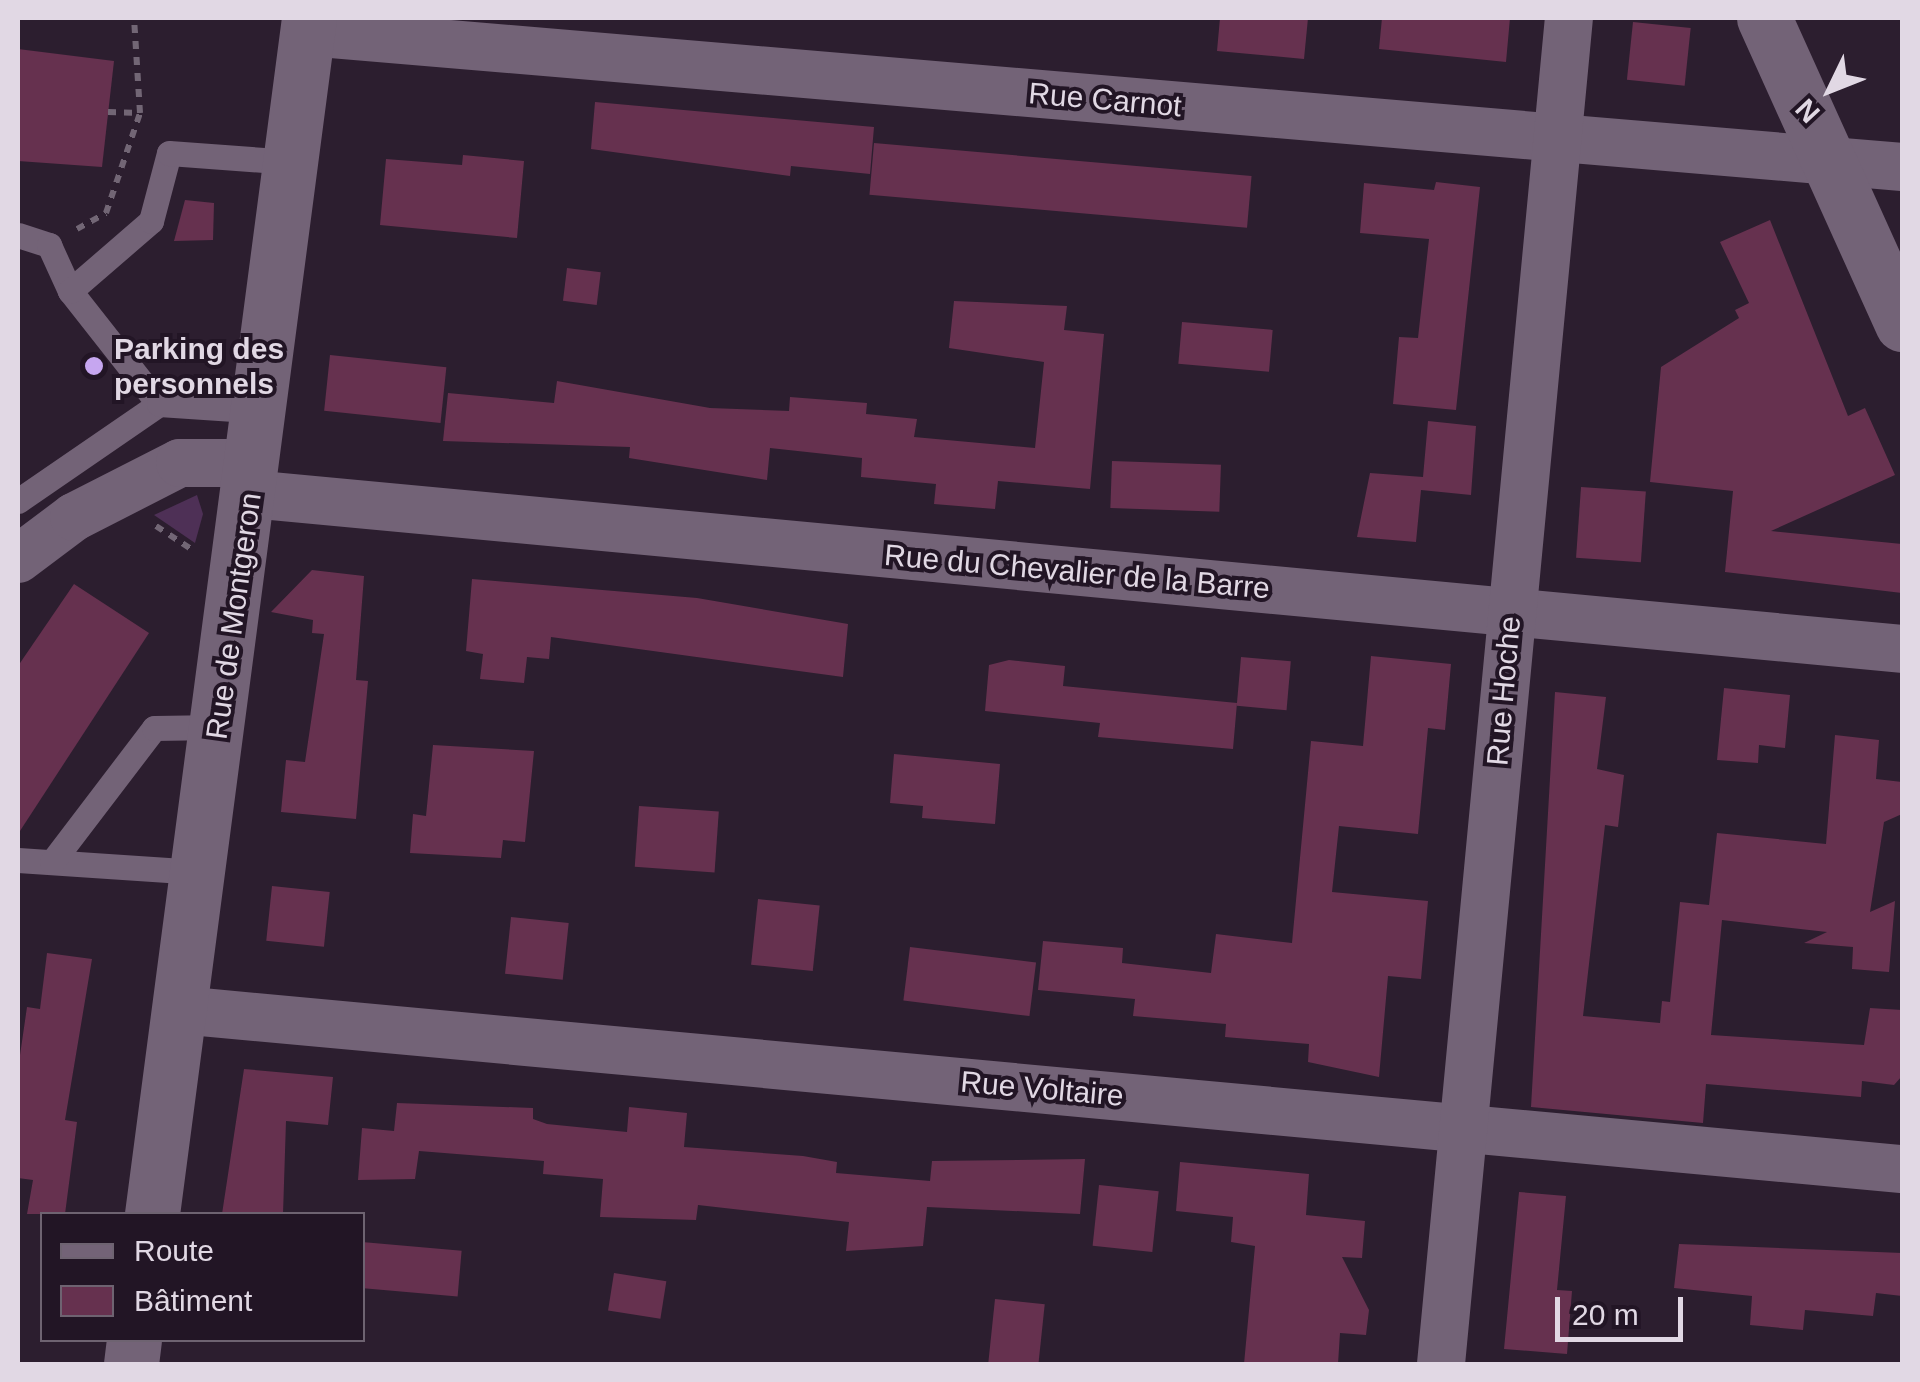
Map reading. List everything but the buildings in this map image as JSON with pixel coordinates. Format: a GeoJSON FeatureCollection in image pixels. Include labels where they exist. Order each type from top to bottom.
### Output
{"type":"FeatureCollection","features":[{"type":"Feature","properties":{"kind":"street","name":"Rue Hoche"},"geometry":{"type":"LineString","coordinates":[[1441,1364],[1569,18]]}},
{"type":"Feature","properties":{"kind":"street"},"geometry":{"type":"LineString","coordinates":[[1764,18],[1902,324]]}},
{"type":"Feature","properties":{"kind":"street","name":"Rue Carnot"},"geometry":{"type":"LineString","coordinates":[[309,25],[1902,167]]}},
{"type":"Feature","properties":{"kind":"street","name":"Rue de Montgeron"},"geometry":{"type":"LineString","coordinates":[[152,1212],[256,456],[309,25]]}},
{"type":"Feature","properties":{"kind":"street","name":"Rue du Chevalier de la Barre"},"geometry":{"type":"LineString","coordinates":[[18,558],[180,464],[256,456],[1512,613],[1902,649]]}},
{"type":"Feature","properties":{"kind":"street","name":"Rue Voltaire"},"geometry":{"type":"LineString","coordinates":[[180,1010],[1902,1170]]}},
{"type":"Feature","properties":{"kind":"lane"},"geometry":{"type":"LineString","coordinates":[[70,290],[150,220],[169,153],[292,162]]}},
{"type":"Feature","properties":{"kind":"lane"},"geometry":{"type":"LineString","coordinates":[[18,236],[49,245],[70,290],[159,404],[256,456]]}},
{"type":"Feature","properties":{"kind":"lane"},"geometry":{"type":"LineString","coordinates":[[18,501],[159,404]]}},
{"type":"Feature","properties":{"kind":"lane"},"geometry":{"type":"LineString","coordinates":[[52,862],[154,728],[218,727]]}},
{"type":"Feature","properties":{"kind":"lane"},"geometry":{"type":"LineString","coordinates":[[18,860],[198,872]]}},
{"type":"Feature","properties":{"kind":"path"},"geometry":{"type":"LineString","coordinates":[[49,245],[106,213],[140,113],[134,18]]}},
{"type":"Feature","properties":{"kind":"path"},"geometry":{"type":"LineString","coordinates":[[108,112],[140,113]]}},
{"type":"Feature","properties":{"kind":"shaded area"},"geometry":{"type":"Polygon","coordinates":[[[197,495],[203,514],[195,543],[154,515],[197,495]]]}},
{"type":"Feature","properties":{"kind":"place","name":"Parking des personnels"},"geometry":{"type":"Point","coordinates":[94,366]}}]}
